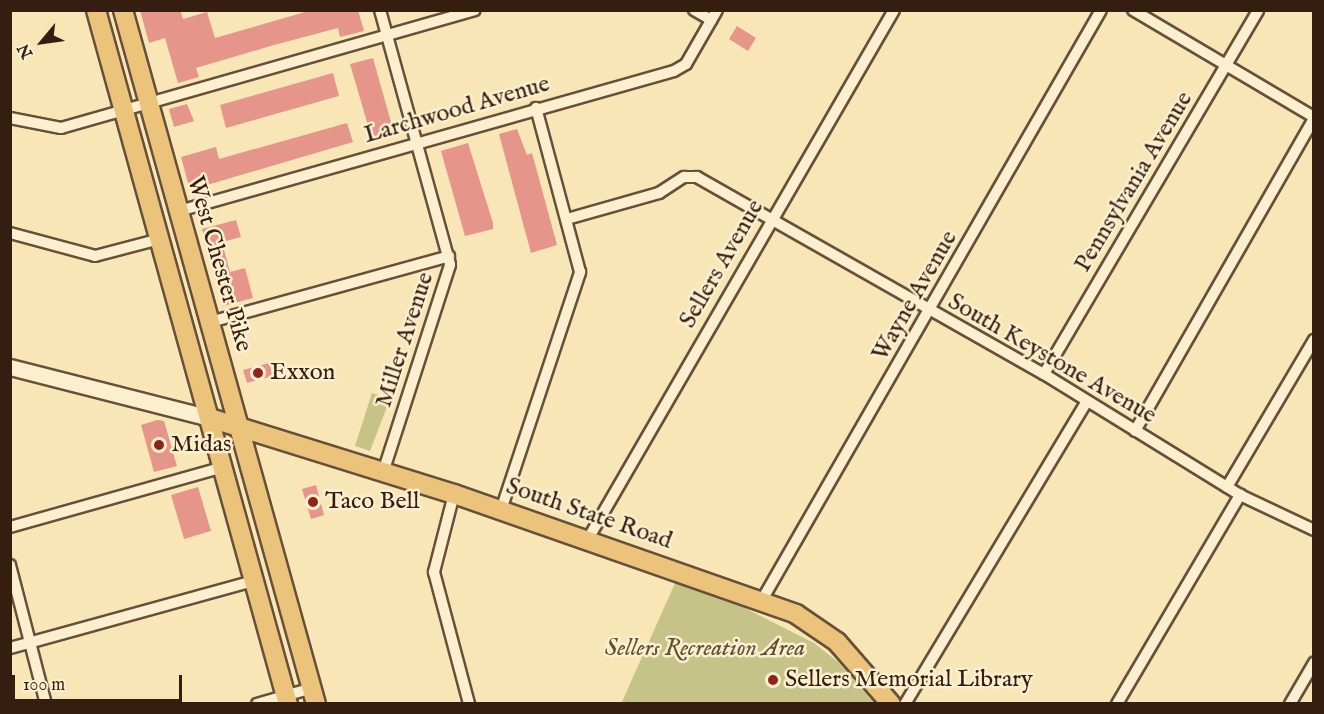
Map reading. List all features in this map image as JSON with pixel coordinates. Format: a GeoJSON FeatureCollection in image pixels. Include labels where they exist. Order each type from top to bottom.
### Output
{"type":"FeatureCollection","features":[{"type":"Feature","properties":{"kind":"main road","name":"West Chester Pike"},"geometry":{"type":"LineString","coordinates":[[96,10],[287,699]]}},
{"type":"Feature","properties":{"kind":"main road","name":"West Chester Pike"},"geometry":{"type":"LineString","coordinates":[[123,10],[314,696]]}},
{"type":"Feature","properties":{"kind":"main road"},"geometry":{"type":"LineString","coordinates":[[10,367],[210,418]]}},
{"type":"Feature","properties":{"kind":"main road","name":"South State Road"},"geometry":{"type":"LineString","coordinates":[[210,418],[454,494],[762,600],[796,614],[837,642],[891,704]]}},
{"type":"Feature","properties":{"kind":"street","name":"Miller Avenue"},"geometry":{"type":"LineString","coordinates":[[380,10],[449,256],[448,275],[383,473]]}},
{"type":"Feature","properties":{"kind":"street"},"geometry":{"type":"LineString","coordinates":[[10,118],[61,128],[474,10]]}},
{"type":"Feature","properties":{"kind":"street"},"geometry":{"type":"LineString","coordinates":[[694,10],[714,15]]}},
{"type":"Feature","properties":{"kind":"street","name":"Sellers Avenue"},"geometry":{"type":"LineString","coordinates":[[588,539],[894,10]]}},
{"type":"Feature","properties":{"kind":"street","name":"Wayne Avenue"},"geometry":{"type":"LineString","coordinates":[[762,600],[931,312],[1101,10]]}},
{"type":"Feature","properties":{"kind":"street"},"geometry":{"type":"LineString","coordinates":[[1133,10],[1227,69],[1314,117],[1135,431]]}},
{"type":"Feature","properties":{"kind":"street","name":"Pennsylvania Avenue"},"geometry":{"type":"LineString","coordinates":[[1044,374],[1227,69],[1258,10]]}},
{"type":"Feature","properties":{"kind":"street","name":"Larchwood Avenue"},"geometry":{"type":"LineString","coordinates":[[179,211],[681,68],[714,15]]}},
{"type":"Feature","properties":{"kind":"street"},"geometry":{"type":"LineString","coordinates":[[501,510],[580,272],[536,108]]}},
{"type":"Feature","properties":{"kind":"street","name":"South Keystone Avenue"},"geometry":{"type":"LineString","coordinates":[[567,219],[659,193],[693,176],[1044,374],[1240,495],[1314,530]]}},
{"type":"Feature","properties":{"kind":"street"},"geometry":{"type":"LineString","coordinates":[[10,233],[95,256],[160,238]]}},
{"type":"Feature","properties":{"kind":"street"},"geometry":{"type":"LineString","coordinates":[[210,322],[449,256]]}},
{"type":"Feature","properties":{"kind":"street"},"geometry":{"type":"LineString","coordinates":[[1227,487],[1314,340]]}},
{"type":"Feature","properties":{"kind":"street"},"geometry":{"type":"LineString","coordinates":[[905,704],[1087,401]]}},
{"type":"Feature","properties":{"kind":"street"},"geometry":{"type":"LineString","coordinates":[[10,527],[223,467]]}},
{"type":"Feature","properties":{"kind":"street"},"geometry":{"type":"LineString","coordinates":[[454,494],[434,572],[469,704]]}},
{"type":"Feature","properties":{"kind":"street"},"geometry":{"type":"LineString","coordinates":[[1118,704],[1240,495]]}},
{"type":"Feature","properties":{"kind":"street"},"geometry":{"type":"LineString","coordinates":[[10,565],[28,644],[46,704]]}},
{"type":"Feature","properties":{"kind":"street"},"geometry":{"type":"LineString","coordinates":[[10,648],[254,581]]}},
{"type":"Feature","properties":{"kind":"street"},"geometry":{"type":"LineString","coordinates":[[1290,704],[1314,663]]}},
{"type":"Feature","properties":{"kind":"street"},"geometry":{"type":"LineString","coordinates":[[257,704],[314,696]]}},
{"type":"Feature","properties":{"kind":"green space"},"geometry":{"type":"Polygon","coordinates":[[[372,393],[390,399],[370,451],[355,446],[372,393]]]}},
{"type":"Feature","properties":{"kind":"green space","name":"Sellers Recreation Area"},"geometry":{"type":"Polygon","coordinates":[[[676,581],[735,603],[814,643],[838,662],[874,703],[621,704],[676,581]]]}},
{"type":"Feature","properties":{"kind":"building"},"geometry":{"type":"Polygon","coordinates":[[[140,10],[180,10],[183,19],[207,12],[215,38],[312,10],[358,10],[364,31],[340,37],[338,28],[274,45],[196,68],[199,77],[178,83],[165,38],[149,43],[140,10]]]}},
{"type":"Feature","properties":{"kind":"building"},"geometry":{"type":"Polygon","coordinates":[[[737,26],[756,38],[748,51],[729,39],[737,26]]]}},
{"type":"Feature","properties":{"kind":"building"},"geometry":{"type":"Polygon","coordinates":[[[373,58],[394,133],[372,139],[350,64],[373,58]]]}},
{"type":"Feature","properties":{"kind":"building"},"geometry":{"type":"Polygon","coordinates":[[[333,73],[339,96],[226,128],[220,105],[333,73]]]}},
{"type":"Feature","properties":{"kind":"building"},"geometry":{"type":"Polygon","coordinates":[[[187,104],[194,121],[174,127],[169,109],[187,104]]]}},
{"type":"Feature","properties":{"kind":"building"},"geometry":{"type":"Polygon","coordinates":[[[347,123],[353,142],[190,190],[181,157],[216,147],[219,159],[347,123]]]}},
{"type":"Feature","properties":{"kind":"building"},"geometry":{"type":"Polygon","coordinates":[[[517,129],[527,155],[532,153],[557,245],[531,253],[499,134],[517,129]]]}},
{"type":"Feature","properties":{"kind":"building"},"geometry":{"type":"Polygon","coordinates":[[[468,143],[493,229],[465,236],[441,151],[468,143]]]}},
{"type":"Feature","properties":{"kind":"building"},"geometry":{"type":"Polygon","coordinates":[[[236,220],[241,237],[222,242],[230,272],[245,268],[253,298],[223,306],[202,229],[236,220]]]}},
{"type":"Feature","properties":{"kind":"building","name":"Exxon"},"geometry":{"type":"Polygon","coordinates":[[[269,363],[273,376],[247,383],[243,370],[269,363]]]}},
{"type":"Feature","properties":{"kind":"building","name":"Midas"},"geometry":{"type":"Polygon","coordinates":[[[157,420],[164,421],[177,466],[154,472],[141,425],[157,420]]]}},
{"type":"Feature","properties":{"kind":"building","name":"Taco Bell"},"geometry":{"type":"Polygon","coordinates":[[[316,485],[324,515],[311,519],[302,489],[316,485]]]}},
{"type":"Feature","properties":{"kind":"building"},"geometry":{"type":"Polygon","coordinates":[[[198,487],[211,531],[184,539],[171,495],[198,487]]]}},
{"type":"Feature","properties":{"kind":"place","name":"Exxon"},"geometry":{"type":"Point","coordinates":[258,373]}},
{"type":"Feature","properties":{"kind":"place","name":"Midas"},"geometry":{"type":"Point","coordinates":[159,445]}},
{"type":"Feature","properties":{"kind":"place","name":"Taco Bell"},"geometry":{"type":"Point","coordinates":[313,502]}},
{"type":"Feature","properties":{"kind":"place","name":"Sellers Memorial Library"},"geometry":{"type":"Point","coordinates":[773,680]}}]}
